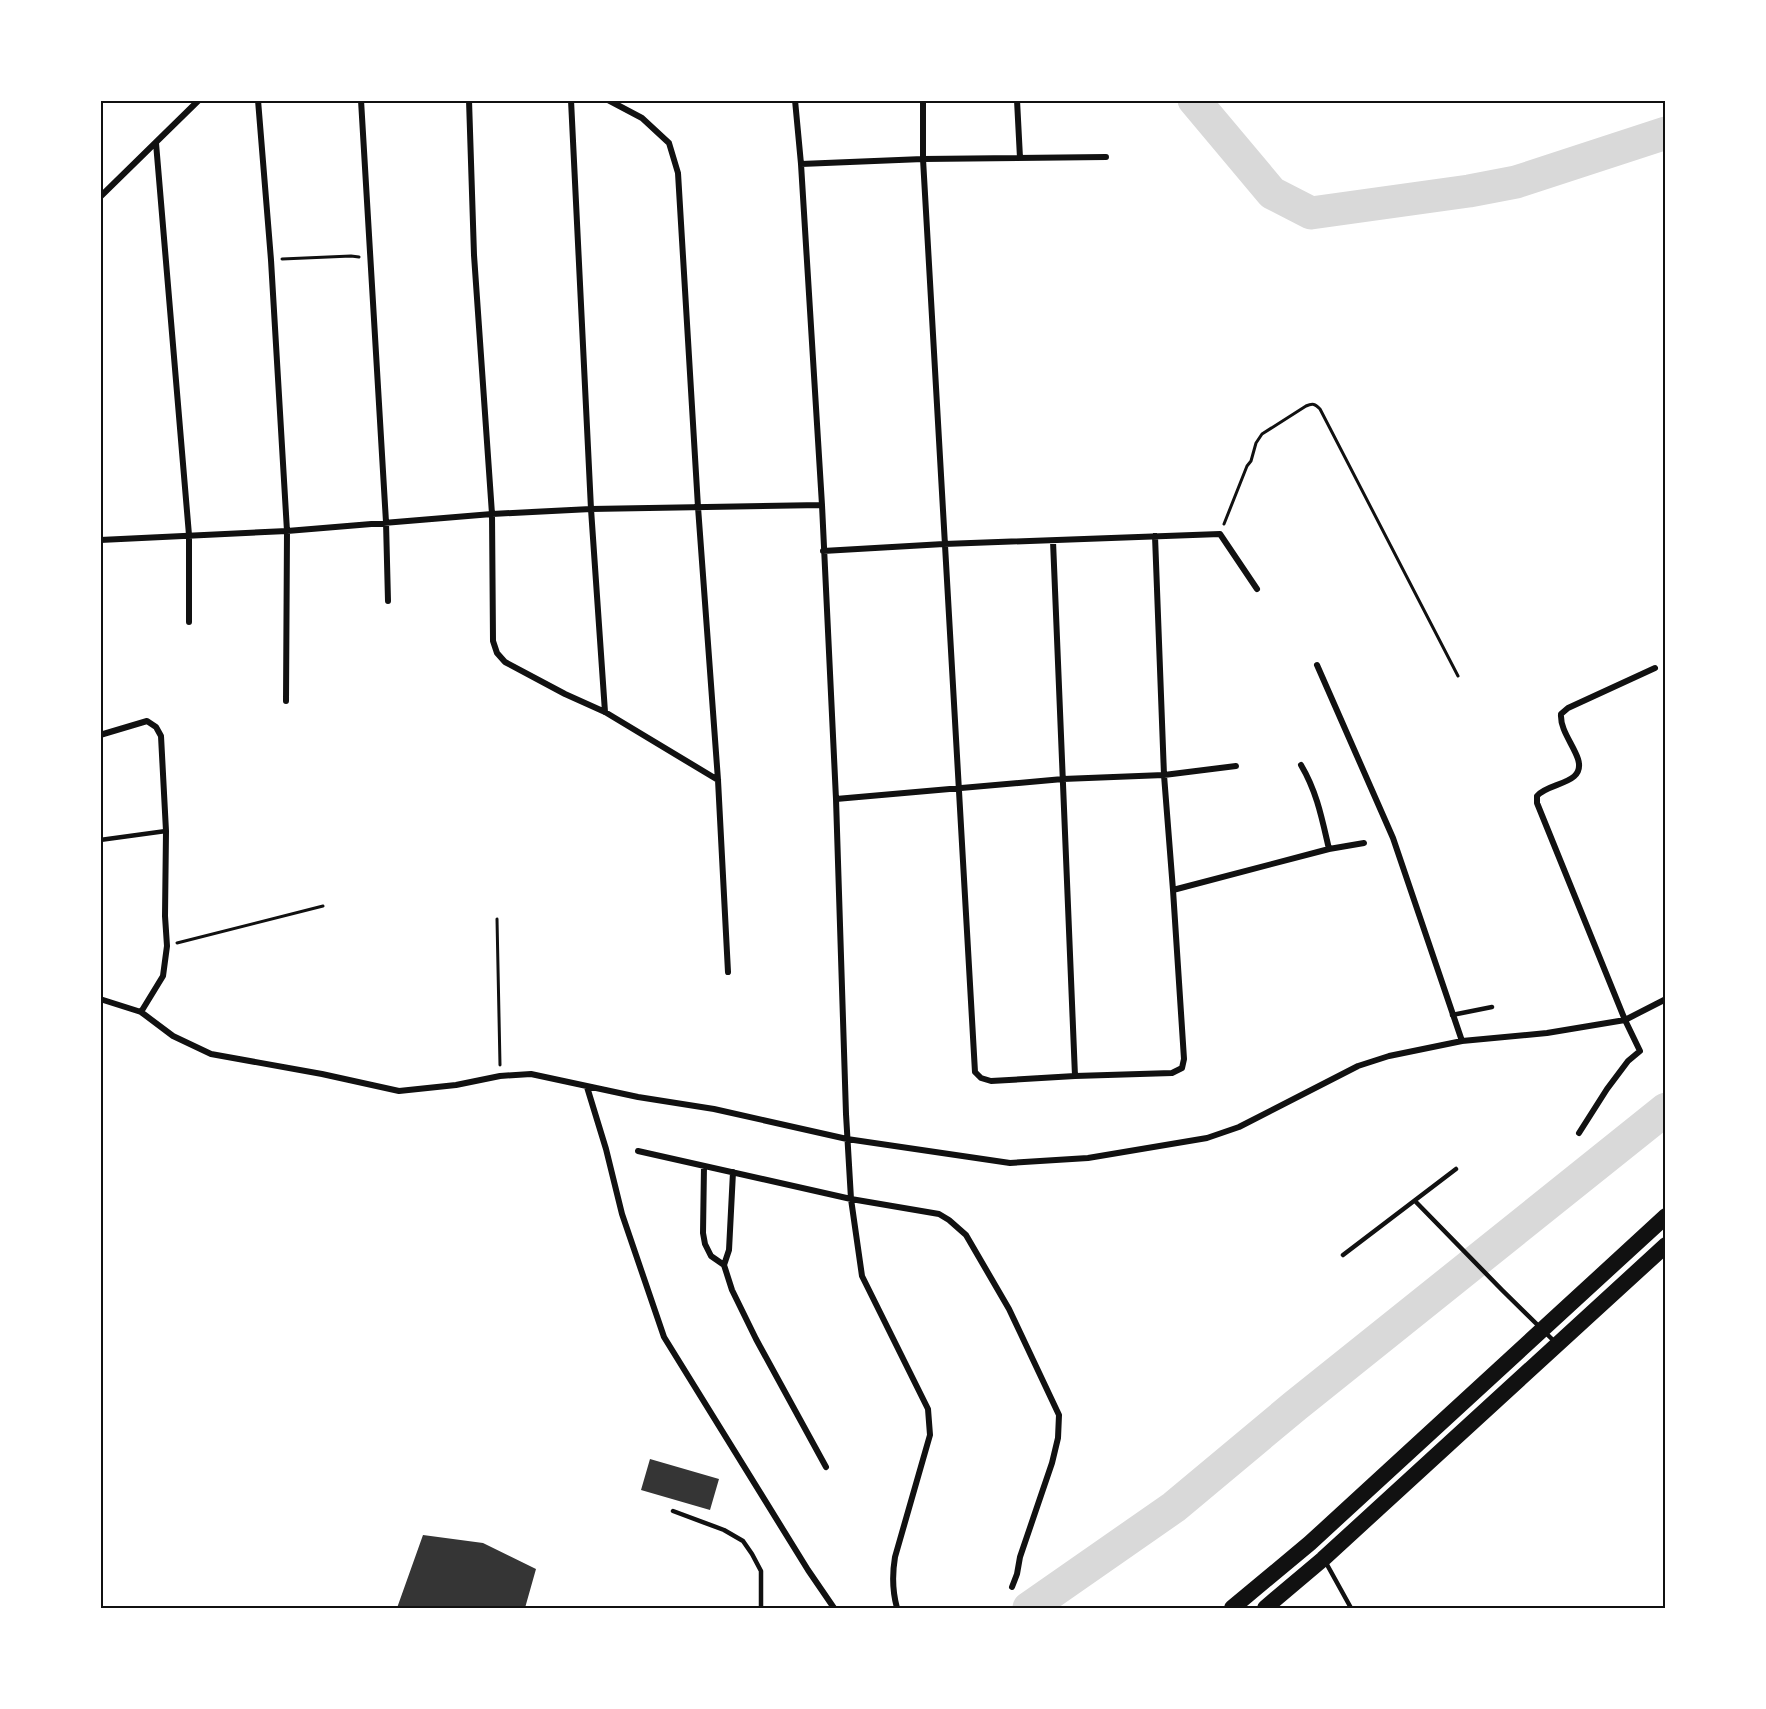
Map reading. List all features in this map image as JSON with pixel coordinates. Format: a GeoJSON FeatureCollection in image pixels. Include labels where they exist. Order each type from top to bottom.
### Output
{"type":"FeatureCollection","features":[{"type":"Feature","properties":{"kind":"highway"},"geometry":{"type":"LineString","coordinates":[[1232,1608],[1310,1543],[1665,1216]]}},
{"type":"Feature","properties":{"kind":"highway"},"geometry":{"type":"LineString","coordinates":[[1265,1608],[1323,1559],[1665,1245]]}},
{"type":"Feature","properties":{"kind":"street"},"geometry":{"type":"LineString","coordinates":[[100,197],[199,100]]}},
{"type":"Feature","properties":{"kind":"street"},"geometry":{"type":"LineString","coordinates":[[258,100],[271,260],[287,531],[286,701]]}},
{"type":"Feature","properties":{"kind":"street"},"geometry":{"type":"LineString","coordinates":[[361,100],[386,522],[388,601]]}},
{"type":"Feature","properties":{"kind":"street"},"geometry":{"type":"LineString","coordinates":[[469,100],[474,255],[492,514],[493,641],[497,653],[505,662],[605,712],[718,780]]}},
{"type":"Feature","properties":{"kind":"street"},"geometry":{"type":"LineString","coordinates":[[571,100],[591,509],[605,712]]}},
{"type":"Feature","properties":{"kind":"street"},"geometry":{"type":"LineString","coordinates":[[608,100],[642,118],[669,143],[678,173],[698,507],[718,780],[728,972]]}},
{"type":"Feature","properties":{"kind":"street"},"geometry":{"type":"LineString","coordinates":[[795,100],[822,505],[837,799],[847,1139],[851,1199],[862,1276],[928,1409],[930,1435],[895,1557],[892,1573],[893,1594],[897,1608]]}},
{"type":"Feature","properties":{"kind":"street"},"geometry":{"type":"LineString","coordinates":[[923,100],[923,159],[975,1072],[981,1078],[992,1081],[1172,1073],[1182,1068],[1184,1059],[1164,775],[1155,536]]}},
{"type":"Feature","properties":{"kind":"street"},"geometry":{"type":"LineString","coordinates":[[1017,100],[1020,158]]}},
{"type":"Feature","properties":{"kind":"street"},"geometry":{"type":"LineString","coordinates":[[156,143],[189,535],[189,621]]}},
{"type":"Feature","properties":{"kind":"street"},"geometry":{"type":"LineString","coordinates":[[801,164],[923,159],[1106,157]]}},
{"type":"Feature","properties":{"kind":"street"},"geometry":{"type":"LineString","coordinates":[[100,540],[287,531],[492,514],[591,509],[822,505]]}},
{"type":"Feature","properties":{"kind":"street"},"geometry":{"type":"LineString","coordinates":[[824,551],[944,544],[1220,534],[1257,589]]}},
{"type":"Feature","properties":{"kind":"street"},"geometry":{"type":"LineString","coordinates":[[1053,541],[1075,1076]]}},
{"type":"Feature","properties":{"kind":"street"},"geometry":{"type":"LineString","coordinates":[[1317,665],[1390,830],[1462,1041]]}},
{"type":"Feature","properties":{"kind":"street"},"geometry":{"type":"LineString","coordinates":[[1579,1133],[1606,1089],[1628,1061],[1639,1053],[1639,1049],[1625,1020],[1537,803],[1537,796],[1542,790],[1570,780],[1577,773],[1579,761],[1561,722],[1562,714],[1568,708],[1655,668]]}},
{"type":"Feature","properties":{"kind":"street"},"geometry":{"type":"LineString","coordinates":[[100,735],[147,721],[156,727],[161,736],[166,831],[167,946],[163,976],[141,1012]]}},
{"type":"Feature","properties":{"kind":"street"},"geometry":{"type":"LineString","coordinates":[[1301,765],[1311,781],[1317,798],[1329,849]]}},
{"type":"Feature","properties":{"kind":"street"},"geometry":{"type":"LineString","coordinates":[[837,799],[1064,779],[1164,775],[1236,766]]}},
{"type":"Feature","properties":{"kind":"street"},"geometry":{"type":"LineString","coordinates":[[1173,890],[1329,849],[1364,843]]}},
{"type":"Feature","properties":{"kind":"street"},"geometry":{"type":"LineString","coordinates":[[100,999],[141,1012],[173,1036],[211,1054],[322,1074],[399,1091],[456,1085],[500,1076],[531,1074],[638,1097],[714,1109],[847,1139],[1010,1163],[1088,1158],[1207,1138],[1239,1127],[1358,1066],[1389,1056],[1462,1041],[1547,1033],[1625,1020],[1665,999]]}},
{"type":"Feature","properties":{"kind":"street"},"geometry":{"type":"LineString","coordinates":[[587,1087],[606,1149],[622,1214],[664,1337],[808,1570],[834,1608]]}},
{"type":"Feature","properties":{"kind":"street"},"geometry":{"type":"LineString","coordinates":[[638,1151],[851,1199],[939,1214],[966,1235],[1009,1309],[1059,1415],[1058,1438],[1052,1463],[1012,1587]]}},
{"type":"Feature","properties":{"kind":"street"},"geometry":{"type":"LineString","coordinates":[[705,1166],[703,1233],[705,1244],[711,1256],[724,1265]]}},
{"type":"Feature","properties":{"kind":"street"},"geometry":{"type":"LineString","coordinates":[[733,1172],[729,1250],[724,1265],[732,1290],[756,1339],[826,1467]]}},
{"type":"Feature","properties":{"kind":"lane"},"geometry":{"type":"LineString","coordinates":[[100,840],[166,831]]}},
{"type":"Feature","properties":{"kind":"lane"},"geometry":{"type":"LineString","coordinates":[[1452,1015],[1492,1007]]}},
{"type":"Feature","properties":{"kind":"lane"},"geometry":{"type":"LineString","coordinates":[[1343,1255],[1456,1169]]}},
{"type":"Feature","properties":{"kind":"lane"},"geometry":{"type":"LineString","coordinates":[[1414,1201],[1558,1345]]}},
{"type":"Feature","properties":{"kind":"lane"},"geometry":{"type":"LineString","coordinates":[[673,1510],[724,1530],[742,1541],[761,1571],[761,1608]]}},
{"type":"Feature","properties":{"kind":"lane"},"geometry":{"type":"LineString","coordinates":[[1323,1559],[1351,1608]]}},
{"type":"Feature","properties":{"kind":"path"},"geometry":{"type":"LineString","coordinates":[[271,260],[351,256],[370,259]]}},
{"type":"Feature","properties":{"kind":"path"},"geometry":{"type":"LineString","coordinates":[[1220,534],[1251,461],[1258,438],[1306,406],[1316,405],[1458,676]]}},
{"type":"Feature","properties":{"kind":"path"},"geometry":{"type":"LineString","coordinates":[[167,946],[323,906]]}},
{"type":"Feature","properties":{"kind":"path"},"geometry":{"type":"LineString","coordinates":[[498,919],[500,1076]]}},
{"type":"Feature","properties":{"kind":"building"},"geometry":{"type":"Polygon","coordinates":[[[650,1459],[719,1479],[710,1510],[641,1490],[650,1459]]]}},
{"type":"Feature","properties":{"kind":"building"},"geometry":{"type":"Polygon","coordinates":[[[423,1535],[483,1543],[536,1569],[525,1608],[397,1608],[423,1535]]]}},
{"type":"Feature","properties":{"kind":"waterway"},"geometry":{"type":"LineString","coordinates":[[1194,100],[1272,193],[1311,213],[1469,191],[1516,182],[1666,133]]}},
{"type":"Feature","properties":{"kind":"waterway"},"geometry":{"type":"LineString","coordinates":[[1029,1608],[1174,1507],[1295,1406],[1666,1109]]}}]}
